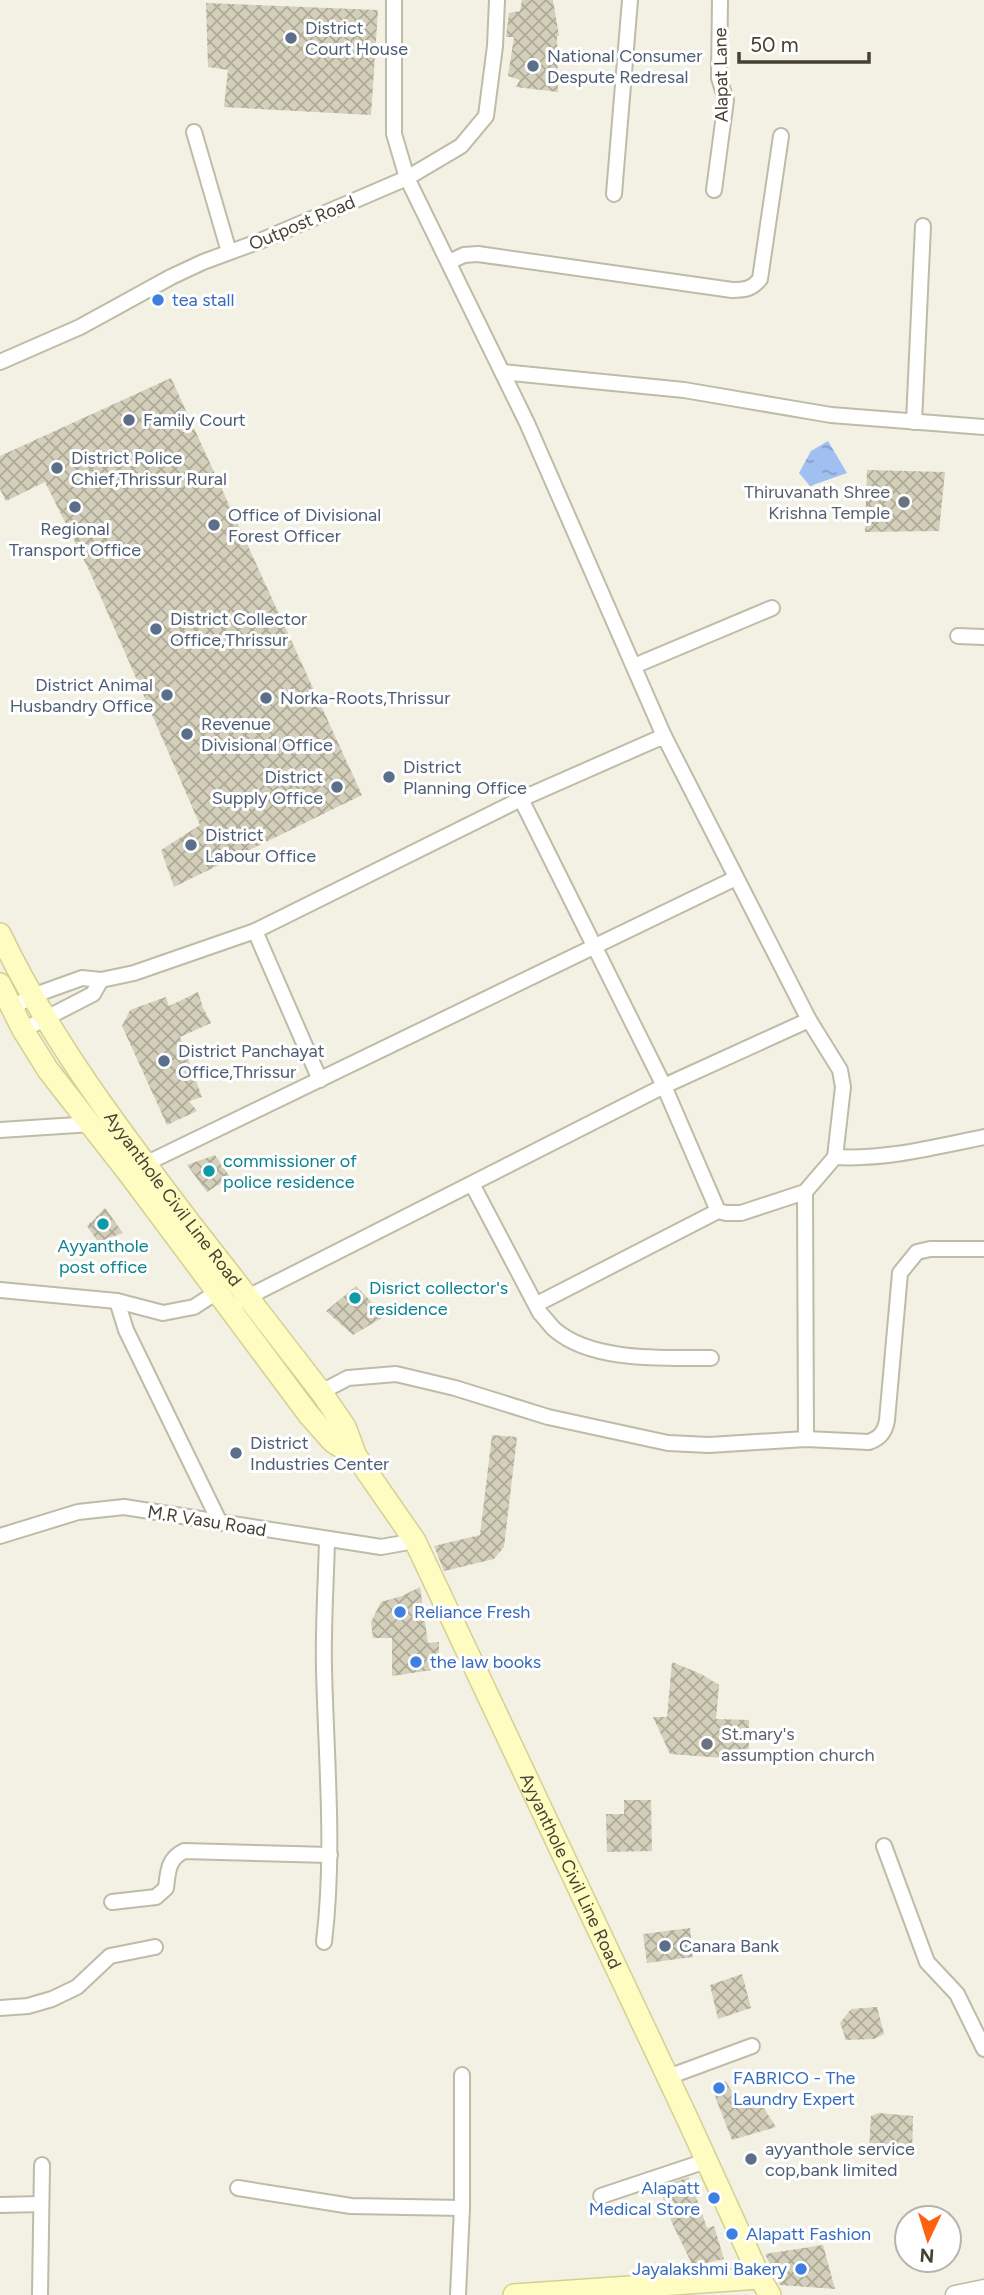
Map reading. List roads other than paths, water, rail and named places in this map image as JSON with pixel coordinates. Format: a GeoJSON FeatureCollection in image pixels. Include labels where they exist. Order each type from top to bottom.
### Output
{"type":"FeatureCollection","features":[{"type":"Feature","properties":{"kind":"main road","name":"Ayyanthole Civil Line Road"},"geometry":{"type":"LineString","coordinates":[[0,934],[45,1019],[102,1106],[321,1392],[345,1427],[356,1455],[415,1541],[765,2287]]}},
{"type":"Feature","properties":{"kind":"main road","name":"Ayyanthole Civil Line Road"},"geometry":{"type":"LineString","coordinates":[[0,984],[23,1030],[48,1070],[92,1124],[309,1415],[333,1442],[356,1455]]}},
{"type":"Feature","properties":{"kind":"main road"},"geometry":{"type":"LineString","coordinates":[[514,2295],[765,2287]]}},
{"type":"Feature","properties":{"kind":"street"},"geometry":{"type":"LineString","coordinates":[[394,0],[394,134],[407,178],[502,372],[664,736],[808,1020],[839,1070],[843,1087],[835,1157],[805,1192],[741,1213],[718,1211],[537,1304]]}},
{"type":"Feature","properties":{"kind":"street","name":"Outpost Road"},"geometry":{"type":"LineString","coordinates":[[0,362],[80,327],[171,277],[407,178],[461,146],[486,116],[495,46],[496,0]]}},
{"type":"Feature","properties":{"kind":"street"},"geometry":{"type":"LineString","coordinates":[[614,194],[630,0]]}},
{"type":"Feature","properties":{"kind":"street","name":"Alapat Lane"},"geometry":{"type":"LineString","coordinates":[[714,190],[726,100],[719,78],[720,0]]}},
{"type":"Feature","properties":{"kind":"street"},"geometry":{"type":"LineString","coordinates":[[194,132],[229,253]]}},
{"type":"Feature","properties":{"kind":"street"},"geometry":{"type":"LineString","coordinates":[[449,262],[478,254],[732,290],[754,286],[760,279],[781,136]]}},
{"type":"Feature","properties":{"kind":"street"},"geometry":{"type":"LineString","coordinates":[[914,422],[923,226]]}},
{"type":"Feature","properties":{"kind":"street"},"geometry":{"type":"LineString","coordinates":[[502,372],[684,390],[831,415],[984,427]]}},
{"type":"Feature","properties":{"kind":"street"},"geometry":{"type":"LineString","coordinates":[[634,666],[772,608]]}},
{"type":"Feature","properties":{"kind":"street"},"geometry":{"type":"LineString","coordinates":[[958,636],[984,637]]}},
{"type":"Feature","properties":{"kind":"street"},"geometry":{"type":"LineString","coordinates":[[12,1008],[32,996],[82,978],[101,980],[134,973],[256,931],[521,799],[664,736]]}},
{"type":"Feature","properties":{"kind":"street"},"geometry":{"type":"LineString","coordinates":[[521,799],[664,1086],[718,1211]]}},
{"type":"Feature","properties":{"kind":"street"},"geometry":{"type":"LineString","coordinates":[[145,1164],[736,878]]}},
{"type":"Feature","properties":{"kind":"street"},"geometry":{"type":"LineString","coordinates":[[256,931],[320,1080]]}},
{"type":"Feature","properties":{"kind":"street"},"geometry":{"type":"LineString","coordinates":[[23,1030],[93,995],[101,980]]}},
{"type":"Feature","properties":{"kind":"street"},"geometry":{"type":"LineString","coordinates":[[0,1290],[117,1301],[163,1313],[247,1296],[664,1086],[808,1020]]}},
{"type":"Feature","properties":{"kind":"street"},"geometry":{"type":"LineString","coordinates":[[0,1130],[92,1124]]}},
{"type":"Feature","properties":{"kind":"street"},"geometry":{"type":"LineString","coordinates":[[835,1157],[877,1157],[984,1137]]}},
{"type":"Feature","properties":{"kind":"street"},"geometry":{"type":"LineString","coordinates":[[472,1184],[540,1313],[556,1330],[590,1349],[608,1353],[711,1358]]}},
{"type":"Feature","properties":{"kind":"street"},"geometry":{"type":"LineString","coordinates":[[805,1192],[806,1439]]}},
{"type":"Feature","properties":{"kind":"street"},"geometry":{"type":"LineString","coordinates":[[321,1392],[348,1378],[396,1374],[455,1388],[548,1417],[668,1443],[709,1445],[806,1439],[855,1443],[877,1439],[885,1430],[887,1420],[900,1273],[917,1252],[984,1249]]}},
{"type":"Feature","properties":{"kind":"street"},"geometry":{"type":"LineString","coordinates":[[117,1301],[126,1329],[220,1523]]}},
{"type":"Feature","properties":{"kind":"street","name":"M.R Vasu Road"},"geometry":{"type":"LineString","coordinates":[[0,1533],[78,1512],[124,1507],[381,1547],[415,1541]]}},
{"type":"Feature","properties":{"kind":"street"},"geometry":{"type":"LineString","coordinates":[[324,1942],[330,1855],[323,1665],[327,1540]]}},
{"type":"Feature","properties":{"kind":"street"},"geometry":{"type":"LineString","coordinates":[[884,1846],[927,1962],[957,1994],[984,2049]]}},
{"type":"Feature","properties":{"kind":"street"},"geometry":{"type":"LineString","coordinates":[[112,1902],[156,1896],[166,1888],[168,1866],[173,1856],[184,1851],[330,1855]]}},
{"type":"Feature","properties":{"kind":"street"},"geometry":{"type":"LineString","coordinates":[[0,2008],[28,2006],[52,1999],[76,1987],[110,1956],[156,1947]]}},
{"type":"Feature","properties":{"kind":"street"},"geometry":{"type":"LineString","coordinates":[[668,2077],[752,2046]]}},
{"type":"Feature","properties":{"kind":"street"},"geometry":{"type":"LineString","coordinates":[[458,2295],[463,2075]]}},
{"type":"Feature","properties":{"kind":"street"},"geometry":{"type":"LineString","coordinates":[[601,2196],[706,2161]]}},
{"type":"Feature","properties":{"kind":"street"},"geometry":{"type":"LineString","coordinates":[[40,2295],[42,2165]]}},
{"type":"Feature","properties":{"kind":"street"},"geometry":{"type":"LineString","coordinates":[[238,2188],[351,2206],[462,2208]]}},
{"type":"Feature","properties":{"kind":"street"},"geometry":{"type":"LineString","coordinates":[[0,2205],[41,2204]]}},
{"type":"Feature","properties":{"kind":"street"},"geometry":{"type":"LineString","coordinates":[[955,2295],[984,2289]]}},
{"type":"Feature","properties":{"kind":"water"},"geometry":{"type":"Polygon","coordinates":[[[828,441],[847,473],[810,486],[799,473],[811,451],[828,441]]]}},
{"type":"Feature","properties":{"kind":"place","name":"District Court House"},"geometry":{"type":"Point","coordinates":[291,38]}},
{"type":"Feature","properties":{"kind":"place","name":"National Consumer Despute Redresal"},"geometry":{"type":"Point","coordinates":[533,66]}},
{"type":"Feature","properties":{"kind":"place","name":"tea stall"},"geometry":{"type":"Point","coordinates":[158,300]}},
{"type":"Feature","properties":{"kind":"place","name":"Family Court"},"geometry":{"type":"Point","coordinates":[129,420]}},
{"type":"Feature","properties":{"kind":"place","name":"District Police Chief,Thrissur Rural"},"geometry":{"type":"Point","coordinates":[57,468]}},
{"type":"Feature","properties":{"kind":"place","name":"Thiruvanath Shree Krishna Temple"},"geometry":{"type":"Point","coordinates":[904,502]}},
{"type":"Feature","properties":{"kind":"place","name":"Regional Transport Office"},"geometry":{"type":"Point","coordinates":[75,507]}},
{"type":"Feature","properties":{"kind":"place","name":"Office of Divisional Forest Officer"},"geometry":{"type":"Point","coordinates":[214,525]}},
{"type":"Feature","properties":{"kind":"place","name":"District Collector Office,Thrissur"},"geometry":{"type":"Point","coordinates":[156,629]}},
{"type":"Feature","properties":{"kind":"place","name":"District Animal Husbandry Office"},"geometry":{"type":"Point","coordinates":[167,695]}},
{"type":"Feature","properties":{"kind":"place","name":"Norka-Roots,Thrissur"},"geometry":{"type":"Point","coordinates":[266,698]}},
{"type":"Feature","properties":{"kind":"place","name":"Revenue Divisional Office"},"geometry":{"type":"Point","coordinates":[187,734]}},
{"type":"Feature","properties":{"kind":"place","name":"District Planning Office"},"geometry":{"type":"Point","coordinates":[389,777]}},
{"type":"Feature","properties":{"kind":"place","name":"District Supply Office"},"geometry":{"type":"Point","coordinates":[337,787]}},
{"type":"Feature","properties":{"kind":"place","name":"District Labour Office"},"geometry":{"type":"Point","coordinates":[191,845]}},
{"type":"Feature","properties":{"kind":"place","name":"District Panchayat Office,Thrissur"},"geometry":{"type":"Point","coordinates":[164,1061]}},
{"type":"Feature","properties":{"kind":"place","name":"commissioner of police residence"},"geometry":{"type":"Point","coordinates":[209,1171]}},
{"type":"Feature","properties":{"kind":"place","name":"Ayyanthole post office"},"geometry":{"type":"Point","coordinates":[103,1224]}},
{"type":"Feature","properties":{"kind":"place","name":"Disrict collector's residence"},"geometry":{"type":"Point","coordinates":[355,1298]}},
{"type":"Feature","properties":{"kind":"place","name":"District Industries Center"},"geometry":{"type":"Point","coordinates":[236,1453]}},
{"type":"Feature","properties":{"kind":"place","name":"Reliance Fresh"},"geometry":{"type":"Point","coordinates":[400,1612]}},
{"type":"Feature","properties":{"kind":"place","name":"the law books"},"geometry":{"type":"Point","coordinates":[416,1662]}},
{"type":"Feature","properties":{"kind":"place","name":"St.mary's assumption church"},"geometry":{"type":"Point","coordinates":[707,1744]}},
{"type":"Feature","properties":{"kind":"place","name":"Canara Bank"},"geometry":{"type":"Point","coordinates":[665,1946]}},
{"type":"Feature","properties":{"kind":"place","name":"FABRICO - The Laundry Expert"},"geometry":{"type":"Point","coordinates":[719,2088]}},
{"type":"Feature","properties":{"kind":"place","name":"ayyanthole service cop,bank limited"},"geometry":{"type":"Point","coordinates":[751,2159]}},
{"type":"Feature","properties":{"kind":"place","name":"Alapatt Medical Store"},"geometry":{"type":"Point","coordinates":[714,2198]}},
{"type":"Feature","properties":{"kind":"place","name":"Alapatt Fashion"},"geometry":{"type":"Point","coordinates":[732,2234]}},
{"type":"Feature","properties":{"kind":"place","name":"Jayalakshmi Bakery"},"geometry":{"type":"Point","coordinates":[801,2269]}}]}
